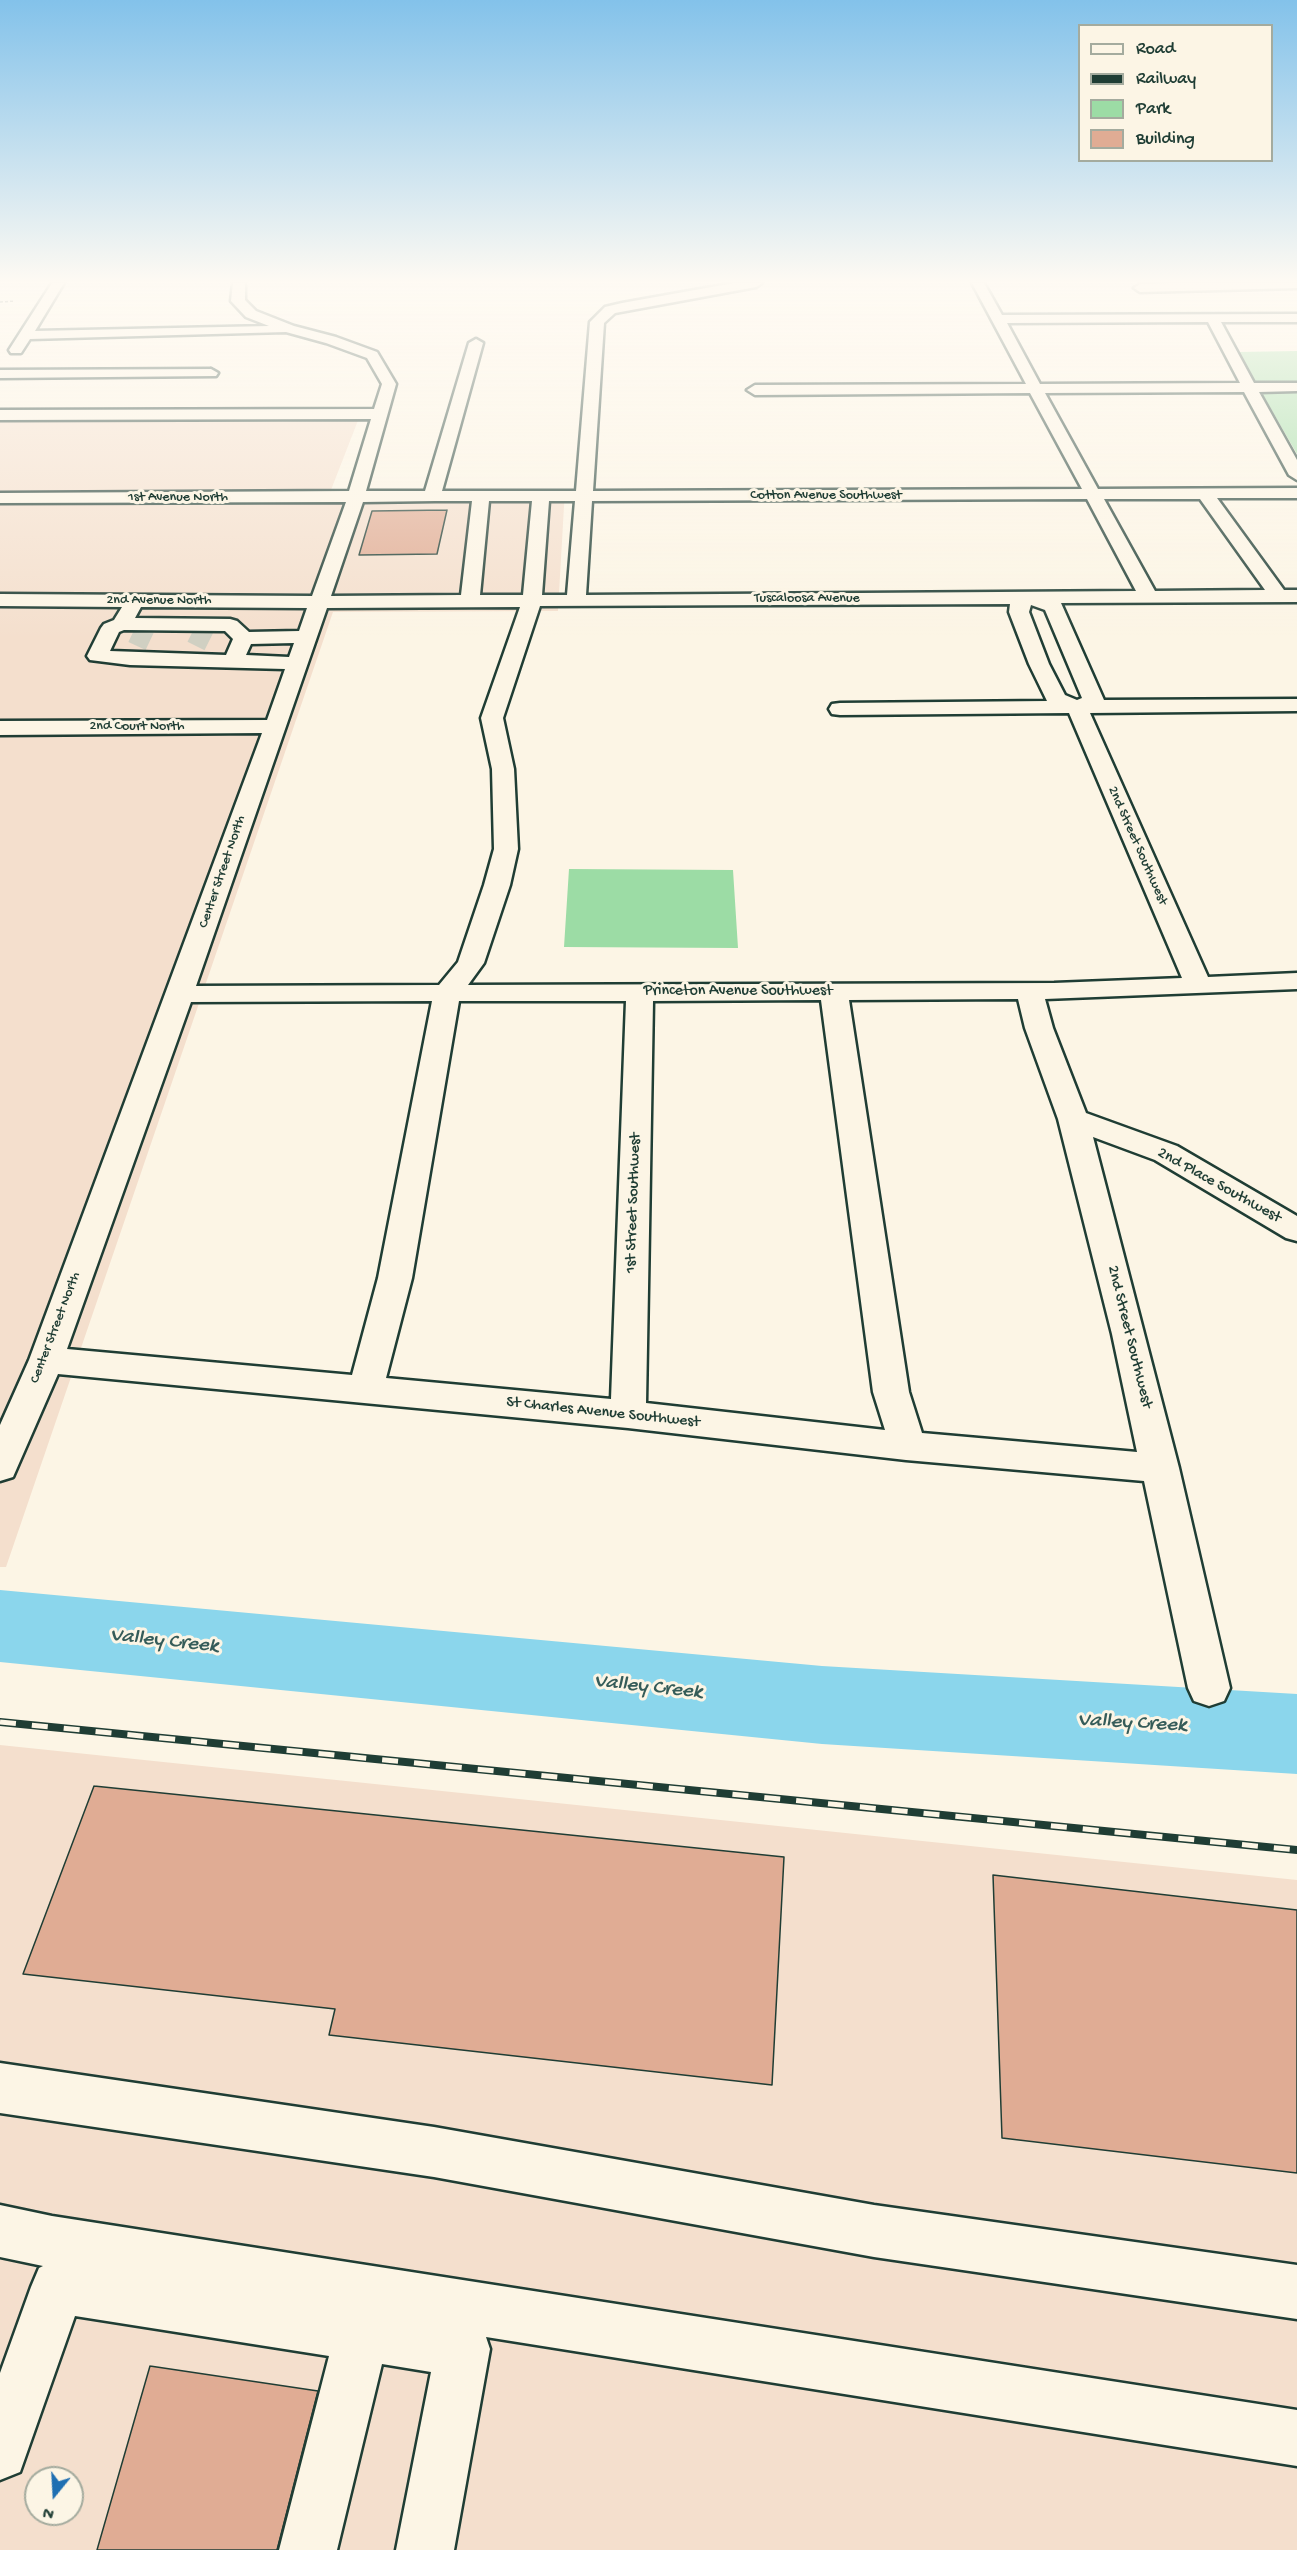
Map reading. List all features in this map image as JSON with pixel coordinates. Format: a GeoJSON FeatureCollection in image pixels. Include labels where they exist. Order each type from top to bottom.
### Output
{"type":"FeatureCollection","features":[{"type":"Feature","properties":{"kind":"street","name":"Center Street North"},"geometry":{"type":"LineString","coordinates":[[0,1467],[46,1360],[180,994],[317,602],[356,498],[384,402]]}},
{"type":"Feature","properties":{"kind":"street"},"geometry":{"type":"LineString","coordinates":[[432,497],[459,402]]}},
{"type":"Feature","properties":{"kind":"street"},"geometry":{"type":"LineString","coordinates":[[576,600],[591,402]]}},
{"type":"Feature","properties":{"kind":"street"},"geometry":{"type":"LineString","coordinates":[[1041,402],[1149,597]]}},
{"type":"Feature","properties":{"kind":"street"},"geometry":{"type":"LineString","coordinates":[[1258,402],[1297,475]]}},
{"type":"Feature","properties":{"kind":"street"},"geometry":{"type":"LineString","coordinates":[[0,415],[380,414]]}},
{"type":"Feature","properties":{"kind":"street","name":"Cotton Avenue Southwest"},"geometry":{"type":"LineString","coordinates":[[356,498],[1297,493]]}},
{"type":"Feature","properties":{"kind":"street"},"geometry":{"type":"LineString","coordinates":[[1205,494],[1288,597]]}},
{"type":"Feature","properties":{"kind":"street"},"geometry":{"type":"LineString","coordinates":[[470,600],[481,497]]}},
{"type":"Feature","properties":{"kind":"street"},"geometry":{"type":"LineString","coordinates":[[366,1389],[395,1278],[447,993],[471,963],[497,885],[506,849],[503,770],[492,718],[532,600],[541,497]]}},
{"type":"Feature","properties":{"kind":"street","name":"1st Avenue North"},"geometry":{"type":"LineString","coordinates":[[0,498],[356,498]]}},
{"type":"Feature","properties":{"kind":"street","name":"Tuscaloosa Avenue"},"geometry":{"type":"LineString","coordinates":[[317,602],[1288,597]]}},
{"type":"Feature","properties":{"kind":"street"},"geometry":{"type":"LineString","coordinates":[[1029,598],[1053,606],[1058,617],[1094,701],[1077,708],[1056,699],[1039,664],[1019,612],[1019,604],[1029,598]]}},
{"type":"Feature","properties":{"kind":"street","name":"2nd Avenue North"},"geometry":{"type":"LineString","coordinates":[[0,600],[317,602]]}},
{"type":"Feature","properties":{"kind":"street"},"geometry":{"type":"LineString","coordinates":[[135,601],[122,624],[111,628],[98,656],[140,640],[199,640],[230,625],[244,638],[305,638]]}},
{"type":"Feature","properties":{"kind":"street"},"geometry":{"type":"LineString","coordinates":[[199,640],[216,601]]}},
{"type":"Feature","properties":{"kind":"street"},"geometry":{"type":"LineString","coordinates":[[122,624],[140,640],[199,640],[233,661],[296,663]]}},
{"type":"Feature","properties":{"kind":"street"},"geometry":{"type":"LineString","coordinates":[[233,661],[244,638]]}},
{"type":"Feature","properties":{"kind":"street","name":"2nd Street Southwest"},"geometry":{"type":"LineString","coordinates":[[1077,708],[1198,984]]}},
{"type":"Feature","properties":{"kind":"street"},"geometry":{"type":"LineString","coordinates":[[840,709],[1295,709]]}},
{"type":"Feature","properties":{"kind":"street","name":"2nd Court North"},"geometry":{"type":"LineString","coordinates":[[0,728],[274,726]]}},
{"type":"Feature","properties":{"kind":"street","name":"Princeton Avenue Southwest"},"geometry":{"type":"LineString","coordinates":[[180,994],[1029,991],[1297,981]]}},
{"type":"Feature","properties":{"kind":"street","name":"2nd Street Southwest"},"geometry":{"type":"LineString","coordinates":[[1029,991],[1039,1028],[1072,1119],[1129,1334],[1209,1688]]}},
{"type":"Feature","properties":{"kind":"street","name":"1st Street Southwest"},"geometry":{"type":"LineString","coordinates":[[628,1414],[640,992]]}},
{"type":"Feature","properties":{"kind":"street"},"geometry":{"type":"LineString","coordinates":[[834,992],[891,1392],[901,1420],[906,1446]]}},
{"type":"Feature","properties":{"kind":"street","name":"2nd Place Southwest"},"geometry":{"type":"LineString","coordinates":[[1072,1119],[1166,1153],[1297,1230]]}},
{"type":"Feature","properties":{"kind":"street","name":"St Charles Avenue Southwest"},"geometry":{"type":"LineString","coordinates":[[46,1360],[628,1414],[906,1446],[1161,1468]]}},
{"type":"Feature","properties":{"kind":"street"},"geometry":{"type":"LineString","coordinates":[[0,2088],[434,2152],[874,2231],[1297,2292]]}},
{"type":"Feature","properties":{"kind":"street"},"geometry":{"type":"LineString","coordinates":[[0,2231],[52,2242],[1297,2438]]}},
{"type":"Feature","properties":{"kind":"street"},"geometry":{"type":"LineString","coordinates":[[0,2452],[58,2287],[464,2349],[425,2550]]}},
{"type":"Feature","properties":{"kind":"street"},"geometry":{"type":"LineString","coordinates":[[308,2550],[362,2334]]}},
{"type":"Feature","properties":{"kind":"shaded area"},"geometry":{"type":"Polygon","coordinates":[[[359,418],[331,490],[565,489],[558,611],[333,612],[6,1567],[0,1567],[0,420],[359,418]]]}},
{"type":"Feature","properties":{"kind":"shaded area"},"geometry":{"type":"Polygon","coordinates":[[[0,1745],[1297,1880],[1297,2550],[0,2550],[0,1745]]]}},
{"type":"Feature","properties":{"kind":"green space"},"geometry":{"type":"Polygon","coordinates":[[[1267,402],[1297,402],[1297,454],[1267,402]]]}},
{"type":"Feature","properties":{"kind":"green space"},"geometry":{"type":"Polygon","coordinates":[[[569,869],[733,870],[738,948],[564,947],[569,869]]]}},
{"type":"Feature","properties":{"kind":"building"},"geometry":{"type":"Polygon","coordinates":[[[447,510],[437,554],[359,555],[372,511],[447,510]]]}},
{"type":"Feature","properties":{"kind":"building"},"geometry":{"type":"Polygon","coordinates":[[[94,1786],[784,1857],[772,2085],[329,2035],[335,2009],[23,1974],[94,1786]]]}},
{"type":"Feature","properties":{"kind":"building"},"geometry":{"type":"Polygon","coordinates":[[[993,1875],[1297,1910],[1297,2173],[1002,2138],[993,1875]]]}},
{"type":"Feature","properties":{"kind":"building"},"geometry":{"type":"Polygon","coordinates":[[[150,2366],[318,2391],[277,2550],[97,2550],[150,2366]]]}},
{"type":"Feature","properties":{"kind":"waterway","name":"Valley Creek"},"geometry":{"type":"LineString","coordinates":[[0,1626],[822,1705],[1297,1734]]}},
{"type":"Feature","properties":{"kind":"tunnel"},"geometry":{"type":"LineString","coordinates":[[196,646],[205,628]]}},
{"type":"Feature","properties":{"kind":"tunnel"},"geometry":{"type":"LineString","coordinates":[[137,646],[145,629]]}},
{"type":"Feature","properties":{"kind":"railway"},"geometry":{"type":"LineString","coordinates":[[0,1722],[1297,1850]]}}]}
